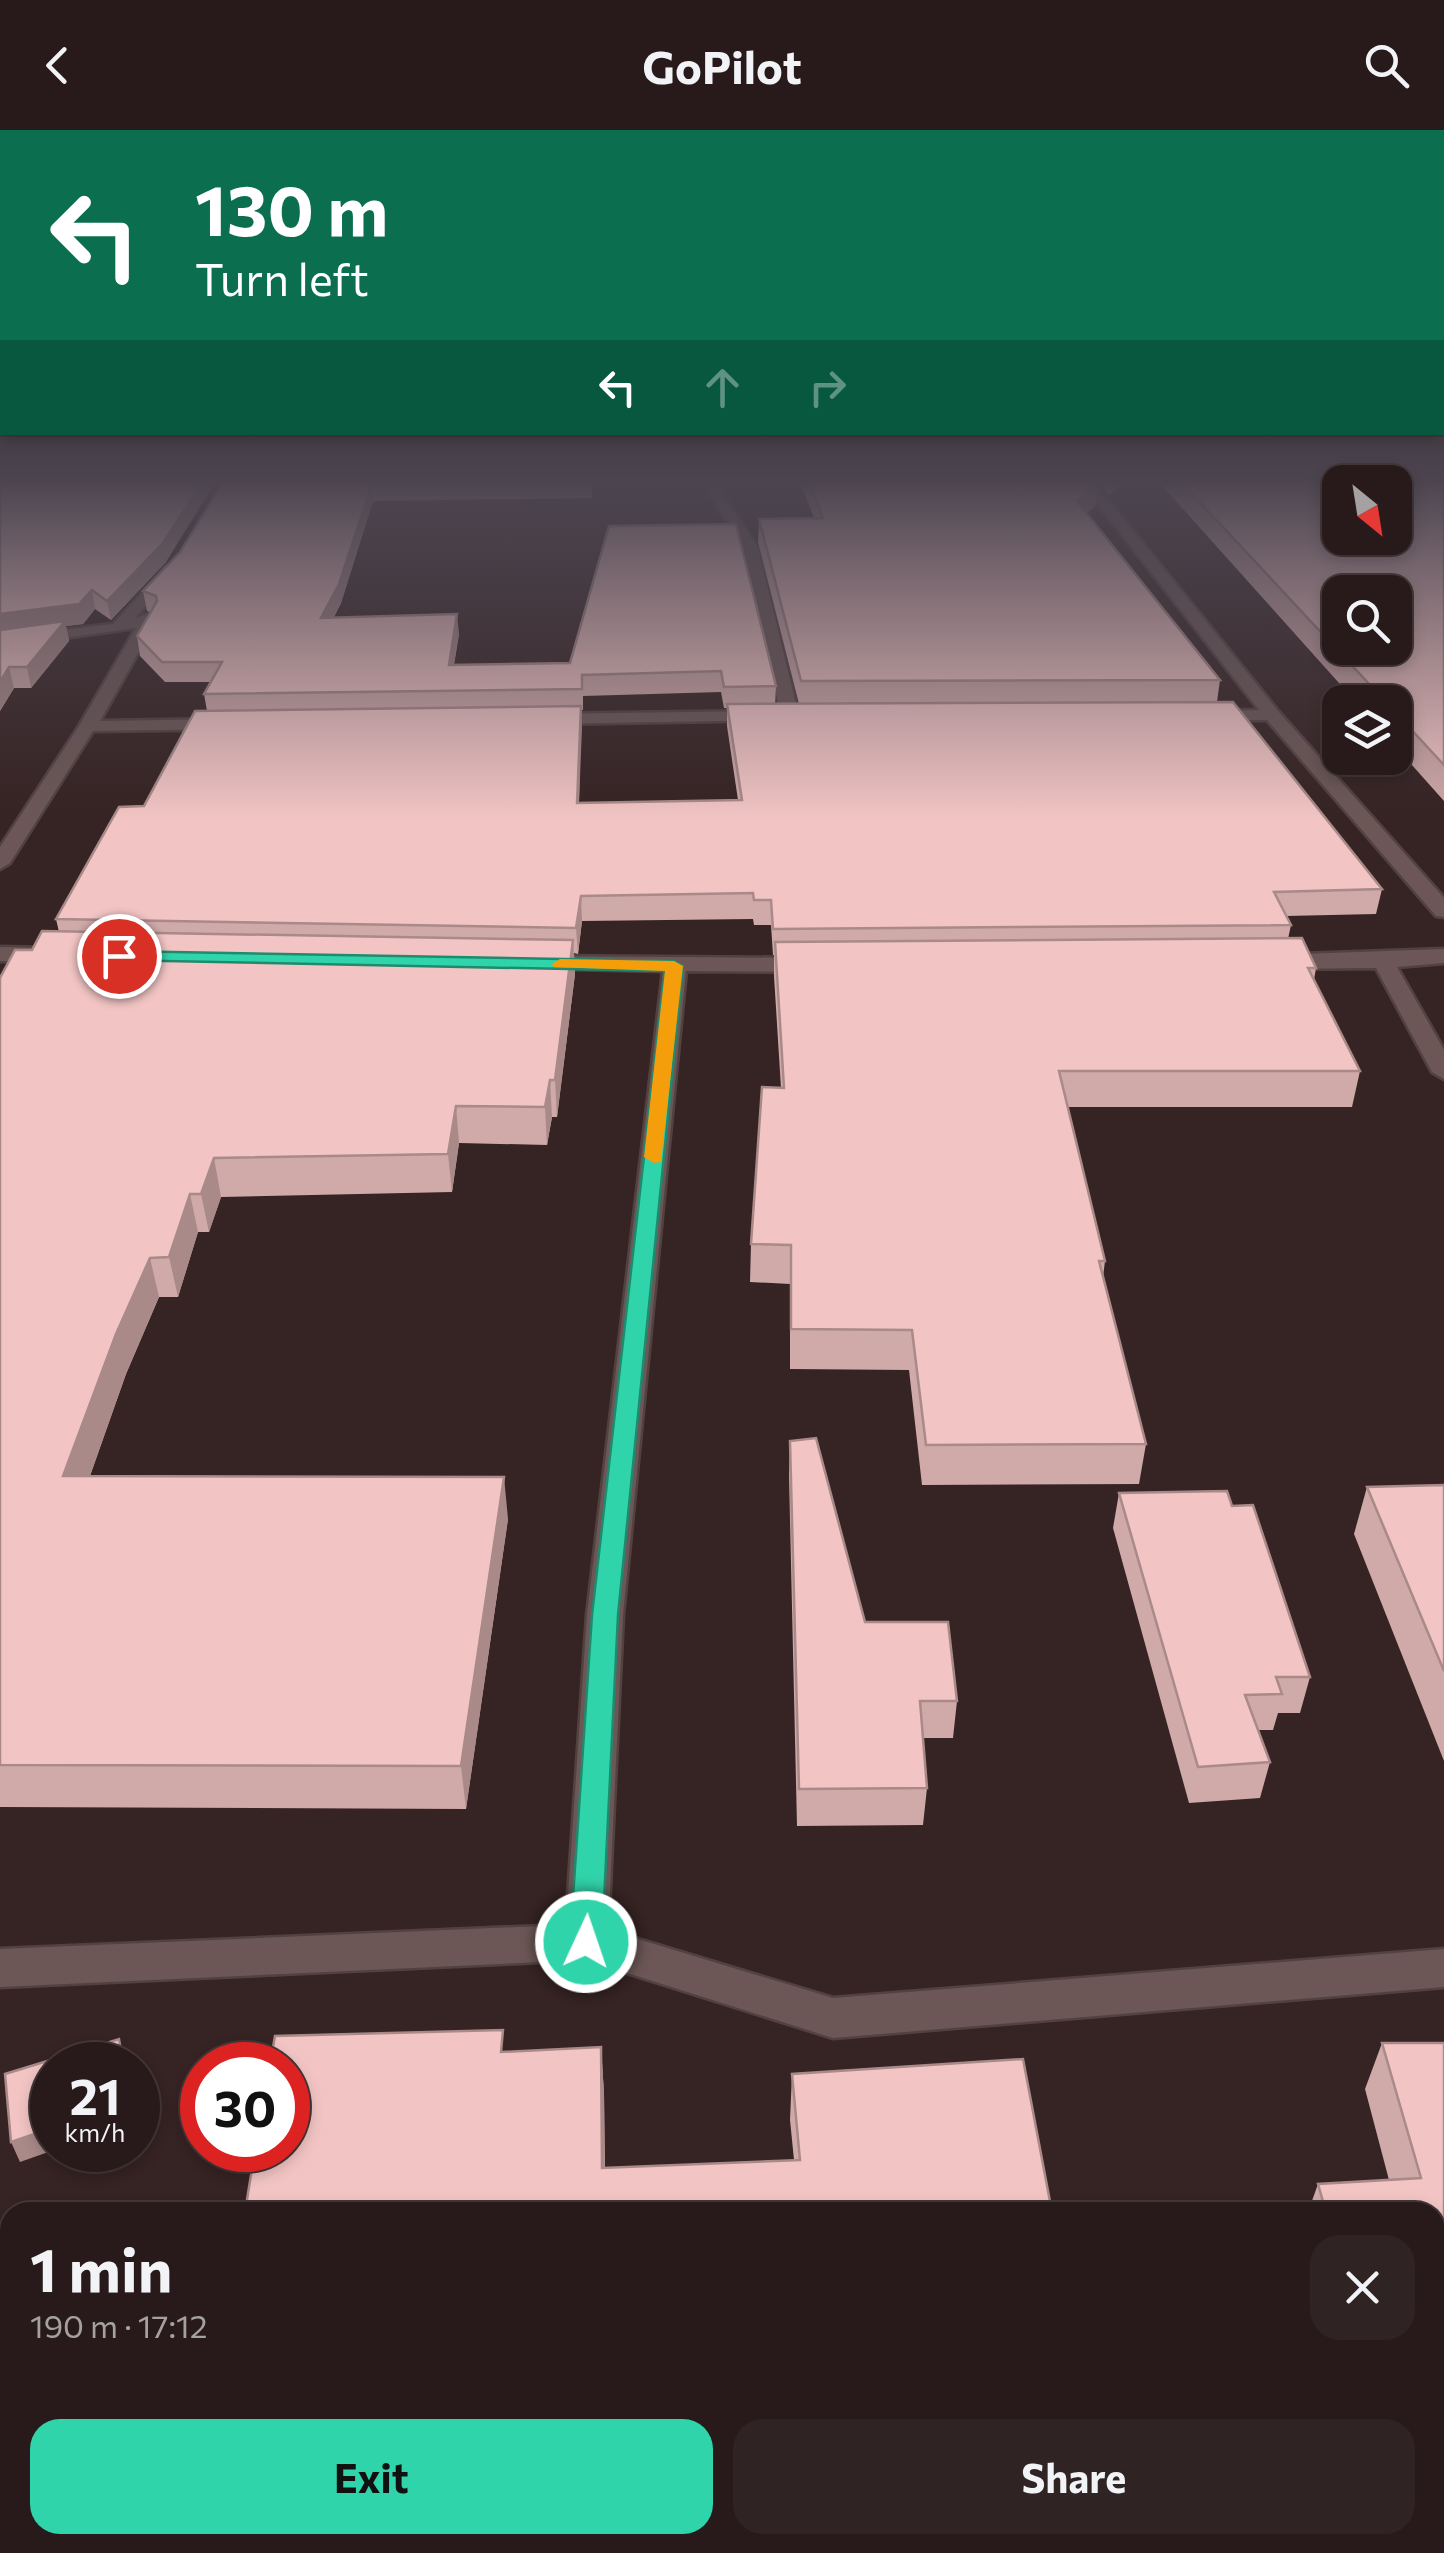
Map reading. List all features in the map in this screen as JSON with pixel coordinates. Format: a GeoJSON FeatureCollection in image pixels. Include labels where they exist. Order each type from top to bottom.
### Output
{"type":"FeatureCollection","features":[{"type":"Feature","properties":{"kind":"street"},"geometry":{"type":"LineString","coordinates":[[118,628],[149,594]]}},
{"type":"Feature","properties":{"kind":"street"},"geometry":{"type":"LineString","coordinates":[[517,720],[800,716],[764,594]]}},
{"type":"Feature","properties":{"kind":"street"},"geometry":{"type":"LineString","coordinates":[[1173,594],[1272,716],[1444,911]]}},
{"type":"Feature","properties":{"kind":"street"},"geometry":{"type":"LineString","coordinates":[[0,642],[118,628],[149,619],[88,726],[0,862]]}},
{"type":"Feature","properties":{"kind":"street"},"geometry":{"type":"LineString","coordinates":[[1194,716],[1272,716]]}},
{"type":"Feature","properties":{"kind":"street"},"geometry":{"type":"LineString","coordinates":[[88,726],[244,724]]}},
{"type":"Feature","properties":{"kind":"street"},"geometry":{"type":"LineString","coordinates":[[0,954],[79,956]]}},
{"type":"Feature","properties":{"kind":"street"},"geometry":{"type":"LineString","coordinates":[[1246,962],[1383,962],[1444,956]]}},
{"type":"Feature","properties":{"kind":"street"},"geometry":{"type":"LineString","coordinates":[[1383,962],[1444,1072]]}},
{"type":"Feature","properties":{"kind":"street"},"geometry":{"type":"LineString","coordinates":[[516,963],[832,965]]}},
{"type":"Feature","properties":{"kind":"street"},"geometry":{"type":"LineString","coordinates":[[586,1942],[605,1615],[674,966]]}},
{"type":"Feature","properties":{"kind":"street"},"geometry":{"type":"LineString","coordinates":[[0,1968],[586,1942],[833,2018],[1444,1968]]}},
{"type":"Feature","properties":{"kind":"building"},"geometry":{"type":"Polygon","coordinates":[[[0,594],[88,594],[79,604],[0,614],[0,594]]]}},
{"type":"Feature","properties":{"kind":"building"},"geometry":{"type":"Polygon","coordinates":[[[151,594],[334,594],[321,618],[457,614],[449,665],[570,663],[590,594],[753,594],[776,686],[724,687],[721,671],[582,675],[582,689],[204,694],[222,662],[162,662],[137,636],[157,601],[151,594]]]}},
{"type":"Feature","properties":{"kind":"building"},"geometry":{"type":"Polygon","coordinates":[[[778,594],[1151,594],[1220,680],[801,681],[778,594]]]}},
{"type":"Feature","properties":{"kind":"building"},"geometry":{"type":"Polygon","coordinates":[[[1285,594],[1322,594],[1322,633],[1285,594]]]}},
{"type":"Feature","properties":{"kind":"building"},"geometry":{"type":"Polygon","coordinates":[[[1412,594],[1444,594],[1444,765],[1412,730],[1412,685],[1370,685],[1352,665],[1412,665],[1412,594]]]}},
{"type":"Feature","properties":{"kind":"building"},"geometry":{"type":"Polygon","coordinates":[[[65,621],[27,667],[9,667],[0,682],[0,630],[65,621]]]}},
{"type":"Feature","properties":{"kind":"building"},"geometry":{"type":"Polygon","coordinates":[[[1233,702],[1382,889],[1274,892],[1291,925],[773,929],[771,900],[754,900],[753,893],[581,896],[576,928],[56,919],[119,807],[144,806],[195,711],[581,706],[577,803],[742,800],[727,704],[1233,702]]]}},
{"type":"Feature","properties":{"kind":"building"},"geometry":{"type":"Polygon","coordinates":[[[42,931],[573,940],[555,1080],[550,1080],[545,1107],[456,1106],[448,1154],[214,1158],[201,1194],[190,1194],[169,1257],[150,1258],[116,1334],[63,1476],[504,1477],[461,1766],[0,1765],[0,978],[15,950],[32,950],[42,931]]]}},
{"type":"Feature","properties":{"kind":"building"},"geometry":{"type":"Polygon","coordinates":[[[1302,938],[1316,968],[1308,968],[1360,1071],[1059,1071],[1105,1261],[1099,1261],[1146,1444],[926,1445],[912,1330],[791,1329],[791,1245],[751,1244],[762,1087],[784,1088],[775,942],[1302,938]]]}},
{"type":"Feature","properties":{"kind":"building"},"geometry":{"type":"Polygon","coordinates":[[[816,1438],[865,1622],[948,1622],[957,1701],[920,1701],[927,1788],[799,1789],[790,1441],[816,1438]]]}},
{"type":"Feature","properties":{"kind":"building"},"geometry":{"type":"Polygon","coordinates":[[[1444,1485],[1444,1671],[1367,1487],[1444,1485]]]}},
{"type":"Feature","properties":{"kind":"building"},"geometry":{"type":"Polygon","coordinates":[[[1227,1491],[1232,1506],[1253,1505],[1310,1677],[1276,1677],[1282,1694],[1245,1695],[1270,1762],[1198,1767],[1119,1493],[1227,1491]]]}},
{"type":"Feature","properties":{"kind":"building"},"geometry":{"type":"Polygon","coordinates":[[[503,2030],[501,2052],[601,2047],[602,2168],[800,2160],[792,2074],[1023,2059],[1050,2202],[247,2202],[251,2172],[310,2172],[310,2042],[274,2042],[275,2036],[503,2030]]]}},
{"type":"Feature","properties":{"kind":"building"},"geometry":{"type":"Polygon","coordinates":[[[1382,2043],[1444,2043],[1444,2202],[1323,2202],[1318,2184],[1421,2178],[1382,2043]]]}},
{"type":"Feature","properties":{"kind":"building"},"geometry":{"type":"Polygon","coordinates":[[[30,2066],[30,2136],[11,2142],[5,2074],[30,2066]]]}},
{"type":"Feature","properties":{"kind":"slow traffic"},"geometry":{"type":"LineString","coordinates":[[560,964],[674,966],[654,1157]]}},
{"type":"Feature","properties":{"kind":"route"},"geometry":{"type":"LineString","coordinates":[[119,956],[674,966],[605,1615],[586,1942]]}}]}
